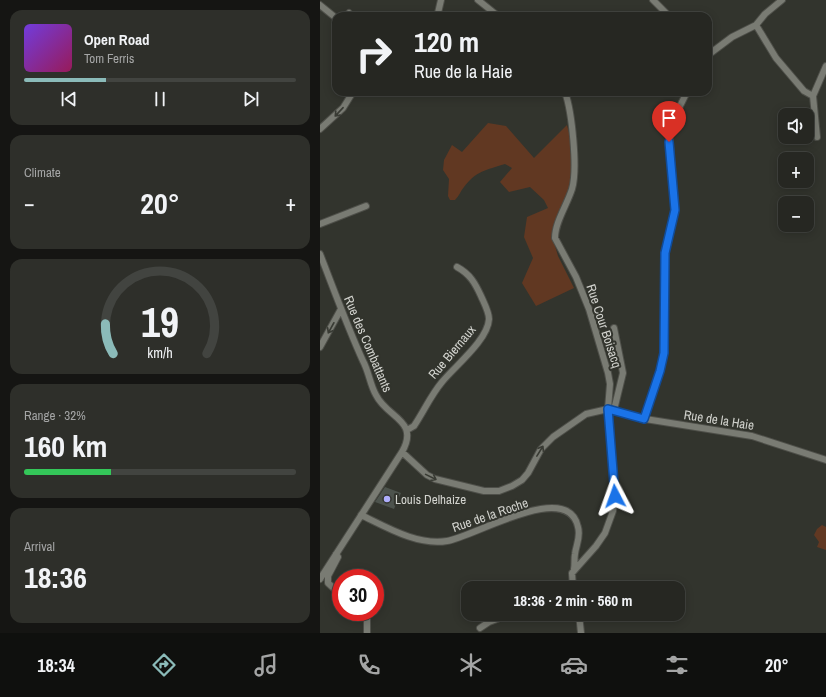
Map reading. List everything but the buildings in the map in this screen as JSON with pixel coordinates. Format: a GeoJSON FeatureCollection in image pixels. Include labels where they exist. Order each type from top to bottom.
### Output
{"type":"FeatureCollection","features":[{"type":"Feature","properties":{"kind":"street"},"geometry":{"type":"LineString","coordinates":[[438,12],[441,0]]}},
{"type":"Feature","properties":{"kind":"street"},"geometry":{"type":"LineString","coordinates":[[478,0],[493,12]]}},
{"type":"Feature","properties":{"kind":"street"},"geometry":{"type":"LineString","coordinates":[[653,0],[665,12]]}},
{"type":"Feature","properties":{"kind":"street"},"geometry":{"type":"LineString","coordinates":[[712,52],[732,37],[756,25],[782,0]]}},
{"type":"Feature","properties":{"kind":"street"},"geometry":{"type":"LineString","coordinates":[[320,6],[332,15]]}},
{"type":"Feature","properties":{"kind":"street"},"geometry":{"type":"LineString","coordinates":[[756,25],[776,58],[804,92],[813,96]]}},
{"type":"Feature","properties":{"kind":"street"},"geometry":{"type":"LineString","coordinates":[[817,137],[813,96],[826,66]]}},
{"type":"Feature","properties":{"kind":"street"},"geometry":{"type":"LineString","coordinates":[[320,129],[343,108],[350,96]]}},
{"type":"Feature","properties":{"kind":"street","name":"Rue Cour Boisacq"},"geometry":{"type":"LineString","coordinates":[[566,96],[570,106],[575,176],[569,199],[555,232],[555,238],[576,277],[593,320],[610,380],[608,409],[615,496],[613,511],[605,533],[596,546],[574,569]]}},
{"type":"Feature","properties":{"kind":"street"},"geometry":{"type":"LineString","coordinates":[[644,419],[660,371],[665,346],[665,253],[674,219],[675,205],[669,133],[672,122],[685,96]]}},
{"type":"Feature","properties":{"kind":"street"},"geometry":{"type":"LineString","coordinates":[[320,224],[366,206]]}},
{"type":"Feature","properties":{"kind":"street","name":"Rue des Combattants"},"geometry":{"type":"LineString","coordinates":[[320,254],[376,395],[407,430]]}},
{"type":"Feature","properties":{"kind":"street","name":"Rue Biernaux"},"geometry":{"type":"LineString","coordinates":[[407,430],[414,426],[443,380],[482,337],[488,322],[487,311],[472,278],[465,271],[457,267]]}},
{"type":"Feature","properties":{"kind":"street"},"geometry":{"type":"LineString","coordinates":[[320,347],[342,309]]}},
{"type":"Feature","properties":{"kind":"street"},"geometry":{"type":"LineString","coordinates":[[614,328],[623,373],[614,410]]}},
{"type":"Feature","properties":{"kind":"street"},"geometry":{"type":"LineString","coordinates":[[402,452],[427,475],[435,479],[484,491],[499,491],[522,480],[528,473],[541,449],[553,437],[586,414],[608,409]]}},
{"type":"Feature","properties":{"kind":"street","name":"Rue de la Haie"},"geometry":{"type":"LineString","coordinates":[[608,409],[644,419],[752,436],[826,460]]}},
{"type":"Feature","properties":{"kind":"street"},"geometry":{"type":"LineString","coordinates":[[320,579],[402,452],[406,443],[407,430]]}},
{"type":"Feature","properties":{"kind":"street","name":"Rue de la Roche"},"geometry":{"type":"LineString","coordinates":[[361,515],[410,536],[436,542],[459,538],[496,522],[536,510],[558,508],[570,514],[578,526],[579,534],[572,581]]}},
{"type":"Feature","properties":{"kind":"street"},"geometry":{"type":"LineString","coordinates":[[332,587],[328,583],[328,576],[338,557],[336,554]]}},
{"type":"Feature","properties":{"kind":"street"},"geometry":{"type":"LineString","coordinates":[[366,633],[367,621]]}},
{"type":"Feature","properties":{"kind":"street"},"geometry":{"type":"LineString","coordinates":[[480,628],[492,621]]}},
{"type":"Feature","properties":{"kind":"street"},"geometry":{"type":"LineString","coordinates":[[580,621],[581,633]]}},
{"type":"Feature","properties":{"kind":"shaded area"},"geometry":{"type":"Polygon","coordinates":[[[488,123],[506,126],[534,158],[567,125],[574,152],[574,173],[553,239],[558,256],[574,288],[536,306],[522,283],[533,258],[524,237],[527,217],[548,208],[544,200],[530,187],[509,192],[500,182],[512,168],[505,164],[477,174],[468,182],[455,200],[450,200],[448,196],[449,179],[443,170],[444,160],[452,145],[462,152],[488,123]]]}},
{"type":"Feature","properties":{"kind":"shaded area"},"geometry":{"type":"Polygon","coordinates":[[[822,525],[826,527],[826,550],[817,547],[819,542],[814,535],[817,529],[822,525]]]}},
{"type":"Feature","properties":{"kind":"place","name":"Louis Delhaize"},"geometry":{"type":"Point","coordinates":[387,499]}},
{"type":"Feature","properties":{"kind":"route"},"geometry":{"type":"LineString","coordinates":[[615,496],[608,409],[644,419],[660,371],[664,353],[665,253],[675,210],[669,142]]}}]}
